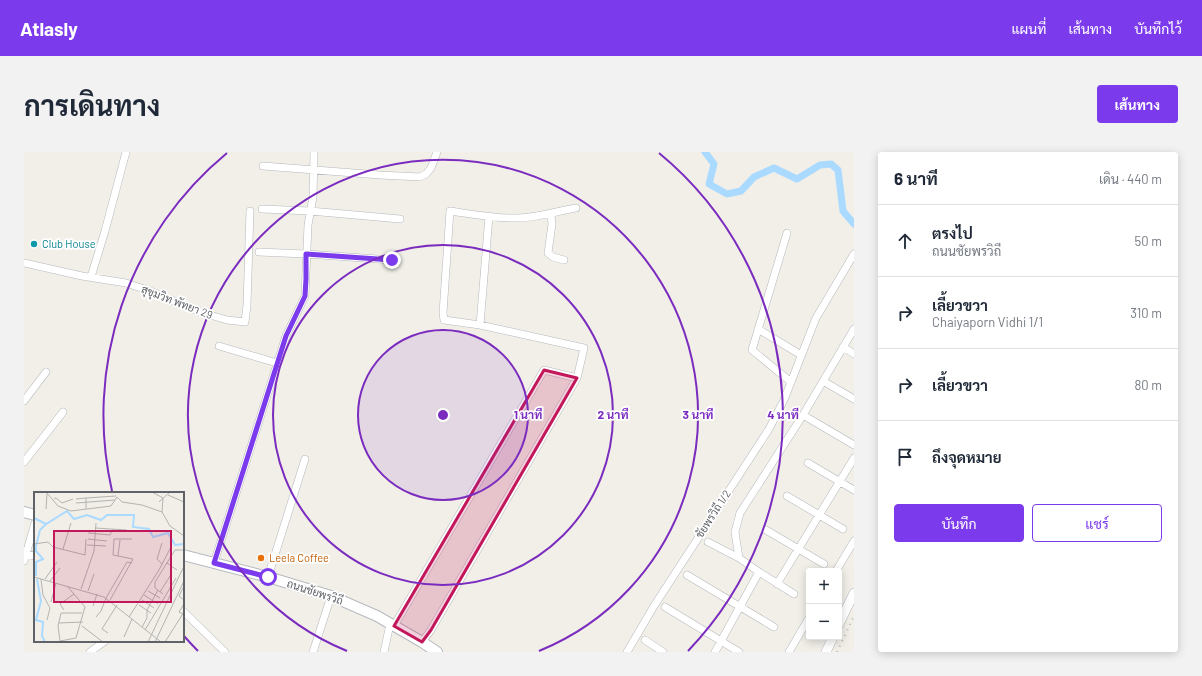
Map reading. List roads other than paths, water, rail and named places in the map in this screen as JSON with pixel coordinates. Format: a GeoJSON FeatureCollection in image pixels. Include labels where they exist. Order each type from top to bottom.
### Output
{"type":"FeatureCollection","features":[{"type":"Feature","properties":{"kind":"main road"},"geometry":{"type":"LineString","coordinates":[[24,512],[34,515]]}},
{"type":"Feature","properties":{"kind":"main road","name":"ถนนชัยพรวิถี"},"geometry":{"type":"LineString","coordinates":[[184,555],[268,577],[331,596],[354,605],[392,625],[437,652]]}},
{"type":"Feature","properties":{"kind":"street"},"geometry":{"type":"LineString","coordinates":[[91,277],[126,152]]}},
{"type":"Feature","properties":{"kind":"street"},"geometry":{"type":"LineString","coordinates":[[214,563],[286,336],[305,296],[308,225],[313,198],[314,152]]}},
{"type":"Feature","properties":{"kind":"street"},"geometry":{"type":"LineString","coordinates":[[263,166],[380,176],[420,177],[426,174],[431,168],[437,152]]}},
{"type":"Feature","properties":{"kind":"street"},"geometry":{"type":"LineString","coordinates":[[422,642],[435,623],[577,378],[584,348],[480,325],[444,320],[443,313],[450,211],[518,218],[542,216],[562,210],[576,208]]}},
{"type":"Feature","properties":{"kind":"street"},"geometry":{"type":"LineString","coordinates":[[262,209],[310,211],[400,219]]}},
{"type":"Feature","properties":{"kind":"street","name":"สุขุมวิท พัทยา 29"},"geometry":{"type":"LineString","coordinates":[[24,263],[126,283],[150,291],[203,313],[227,320],[245,322],[247,305],[250,211]]}},
{"type":"Feature","properties":{"kind":"street"},"geometry":{"type":"LineString","coordinates":[[551,214],[552,224],[548,253],[564,260]]}},
{"type":"Feature","properties":{"kind":"street"},"geometry":{"type":"LineString","coordinates":[[480,325],[489,216]]}},
{"type":"Feature","properties":{"kind":"street"},"geometry":{"type":"LineString","coordinates":[[787,233],[752,350],[791,382]]}},
{"type":"Feature","properties":{"kind":"street"},"geometry":{"type":"LineString","coordinates":[[259,252],[392,260]]}},
{"type":"Feature","properties":{"kind":"street","name":"ชัยพรวิถี 1/2"},"geometry":{"type":"LineString","coordinates":[[627,652],[654,606],[769,429],[795,375],[816,318],[854,254]]}},
{"type":"Feature","properties":{"kind":"street"},"geometry":{"type":"LineString","coordinates":[[758,329],[802,355]]}},
{"type":"Feature","properties":{"kind":"street"},"geometry":{"type":"LineString","coordinates":[[739,558],[735,532],[740,513],[854,329]]}},
{"type":"Feature","properties":{"kind":"street"},"geometry":{"type":"LineString","coordinates":[[219,346],[277,363]]}},
{"type":"Feature","properties":{"kind":"street"},"geometry":{"type":"LineString","coordinates":[[843,347],[854,354]]}},
{"type":"Feature","properties":{"kind":"street"},"geometry":{"type":"LineString","coordinates":[[384,652],[392,625],[544,370],[577,378]]}},
{"type":"Feature","properties":{"kind":"street"},"geometry":{"type":"LineString","coordinates":[[24,401],[46,372]]}},
{"type":"Feature","properties":{"kind":"street"},"geometry":{"type":"LineString","coordinates":[[823,381],[854,400]]}},
{"type":"Feature","properties":{"kind":"street"},"geometry":{"type":"LineString","coordinates":[[24,462],[63,412]]}},
{"type":"Feature","properties":{"kind":"street"},"geometry":{"type":"LineString","coordinates":[[802,415],[854,445]]}},
{"type":"Feature","properties":{"kind":"street"},"geometry":{"type":"LineString","coordinates":[[777,584],[854,458]]}},
{"type":"Feature","properties":{"kind":"street"},"geometry":{"type":"LineString","coordinates":[[268,577],[305,459]]}},
{"type":"Feature","properties":{"kind":"street"},"geometry":{"type":"LineString","coordinates":[[808,463],[854,490]]}},
{"type":"Feature","properties":{"kind":"street"},"geometry":{"type":"LineString","coordinates":[[787,496],[843,529]]}},
{"type":"Feature","properties":{"kind":"street"},"geometry":{"type":"LineString","coordinates":[[25,558],[34,526]]}},
{"type":"Feature","properties":{"kind":"street"},"geometry":{"type":"LineString","coordinates":[[766,530],[824,564]]}},
{"type":"Feature","properties":{"kind":"street"},"geometry":{"type":"LineString","coordinates":[[838,568],[854,541]]}},
{"type":"Feature","properties":{"kind":"street"},"geometry":{"type":"LineString","coordinates":[[708,542],[739,558],[794,594]]}},
{"type":"Feature","properties":{"kind":"street"},"geometry":{"type":"LineString","coordinates":[[715,652],[759,572]]}},
{"type":"Feature","properties":{"kind":"street"},"geometry":{"type":"LineString","coordinates":[[687,575],[774,627]]}},
{"type":"Feature","properties":{"kind":"street"},"geometry":{"type":"LineString","coordinates":[[842,618],[854,593]]}},
{"type":"Feature","properties":{"kind":"street"},"geometry":{"type":"LineString","coordinates":[[313,652],[331,596]]}},
{"type":"Feature","properties":{"kind":"street"},"geometry":{"type":"LineString","coordinates":[[665,607],[739,652]]}},
{"type":"Feature","properties":{"kind":"street"},"geometry":{"type":"LineString","coordinates":[[184,612],[225,652]]}},
{"type":"Feature","properties":{"kind":"street"},"geometry":{"type":"LineString","coordinates":[[789,652],[806,623]]}},
{"type":"Feature","properties":{"kind":"street"},"geometry":{"type":"LineString","coordinates":[[645,640],[663,652]]}},
{"type":"Feature","properties":{"kind":"street"},"geometry":{"type":"LineString","coordinates":[[826,652],[832,640]]}},
{"type":"Feature","properties":{"kind":"street"},"geometry":{"type":"LineString","coordinates":[[90,652],[104,642]]}},
{"type":"Feature","properties":{"kind":"waterway"},"geometry":{"type":"LineString","coordinates":[[705,152],[714,164],[709,184],[727,194],[741,191],[754,177],[774,168],[797,179],[820,165],[831,164],[838,170],[843,211],[854,224]]}},
{"type":"Feature","properties":{"kind":"railway"},"geometry":{"type":"LineString","coordinates":[[837,652],[854,616]]}},
{"type":"Feature","properties":{"kind":"place","name":"Club House"},"geometry":{"type":"Point","coordinates":[34,244]}},
{"type":"Feature","properties":{"kind":"place","name":"Leela Coffee"},"geometry":{"type":"Point","coordinates":[261,558]}}]}
